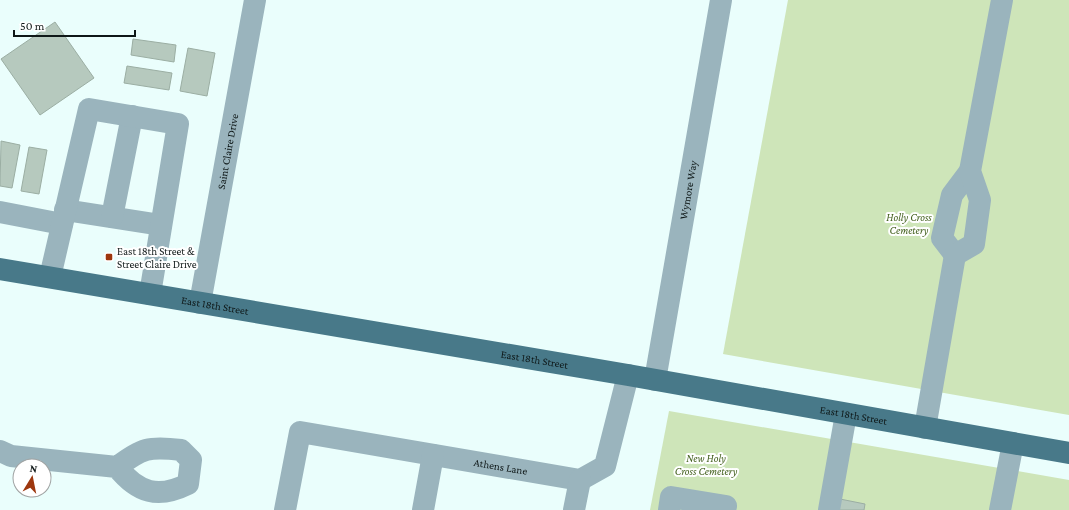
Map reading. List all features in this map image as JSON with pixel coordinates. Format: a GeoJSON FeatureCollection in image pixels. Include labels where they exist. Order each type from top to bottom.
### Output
{"type":"FeatureCollection","features":[{"type":"Feature","properties":{"kind":"main road","name":"East 18th Street"},"geometry":{"type":"LineString","coordinates":[[0,269],[628,375],[1069,453]]}},
{"type":"Feature","properties":{"kind":"street","name":"Saint Claire Drive"},"geometry":{"type":"LineString","coordinates":[[200,303],[255,0]]}},
{"type":"Feature","properties":{"kind":"street","name":"Wymore Way"},"geometry":{"type":"LineString","coordinates":[[655,380],[721,0]]}},
{"type":"Feature","properties":{"kind":"street"},"geometry":{"type":"LineString","coordinates":[[925,428],[955,255],[942,238],[952,195],[970,171],[1002,0]]}},
{"type":"Feature","properties":{"kind":"street"},"geometry":{"type":"LineString","coordinates":[[50,277],[89,109],[132,116],[178,124],[150,294]]}},
{"type":"Feature","properties":{"kind":"street"},"geometry":{"type":"LineString","coordinates":[[112,217],[132,116]]}},
{"type":"Feature","properties":{"kind":"street"},"geometry":{"type":"LineString","coordinates":[[955,255],[974,244],[980,200],[970,171]]}},
{"type":"Feature","properties":{"kind":"street"},"geometry":{"type":"LineString","coordinates":[[0,212],[64,217],[112,217],[161,225]]}},
{"type":"Feature","properties":{"kind":"street"},"geometry":{"type":"LineString","coordinates":[[574,510],[580,480],[605,466],[628,375]]}},
{"type":"Feature","properties":{"kind":"street"},"geometry":{"type":"LineString","coordinates":[[828,510],[846,414]]}},
{"type":"Feature","properties":{"kind":"street","name":"Athens Lane"},"geometry":{"type":"LineString","coordinates":[[285,510],[300,432],[580,480]]}},
{"type":"Feature","properties":{"kind":"street"},"geometry":{"type":"LineString","coordinates":[[1000,510],[1013,443]]}},
{"type":"Feature","properties":{"kind":"street"},"geometry":{"type":"LineString","coordinates":[[0,451],[11,456],[117,467]]}},
{"type":"Feature","properties":{"kind":"street"},"geometry":{"type":"LineString","coordinates":[[423,510],[433,455]]}},
{"type":"Feature","properties":{"kind":"street"},"geometry":{"type":"LineString","coordinates":[[669,510],[672,497],[726,506],[725,510]]}},
{"type":"Feature","properties":{"kind":"green space","name":"Holly Cross Cemetery"},"geometry":{"type":"Polygon","coordinates":[[[788,0],[1069,0],[1069,415],[723,354],[788,0]]]}},
{"type":"Feature","properties":{"kind":"green space","name":"New Holy Cross Cemetery"},"geometry":{"type":"Polygon","coordinates":[[[669,411],[1069,480],[1069,510],[650,510],[669,411]]]}},
{"type":"Feature","properties":{"kind":"building"},"geometry":{"type":"Polygon","coordinates":[[[55,22],[94,78],[40,115],[1,59],[55,22]]]}},
{"type":"Feature","properties":{"kind":"building"},"geometry":{"type":"Polygon","coordinates":[[[133,39],[176,45],[174,62],[131,55],[133,39]]]}},
{"type":"Feature","properties":{"kind":"building"},"geometry":{"type":"Polygon","coordinates":[[[188,48],[215,53],[207,96],[180,91],[188,48]]]}},
{"type":"Feature","properties":{"kind":"building"},"geometry":{"type":"Polygon","coordinates":[[[127,66],[172,73],[169,90],[124,83],[127,66]]]}},
{"type":"Feature","properties":{"kind":"building"},"geometry":{"type":"Polygon","coordinates":[[[1,141],[20,145],[12,188],[0,186],[1,141]]]}},
{"type":"Feature","properties":{"kind":"building"},"geometry":{"type":"Polygon","coordinates":[[[29,147],[47,150],[39,194],[21,191],[29,147]]]}},
{"type":"Feature","properties":{"kind":"building"},"geometry":{"type":"Polygon","coordinates":[[[840,499],[865,504],[864,510],[838,510],[840,499]]]}},
{"type":"Feature","properties":{"kind":"place","name":"East 18th Street & Street Claire Drive"},"geometry":{"type":"Point","coordinates":[109,257]}}]}
